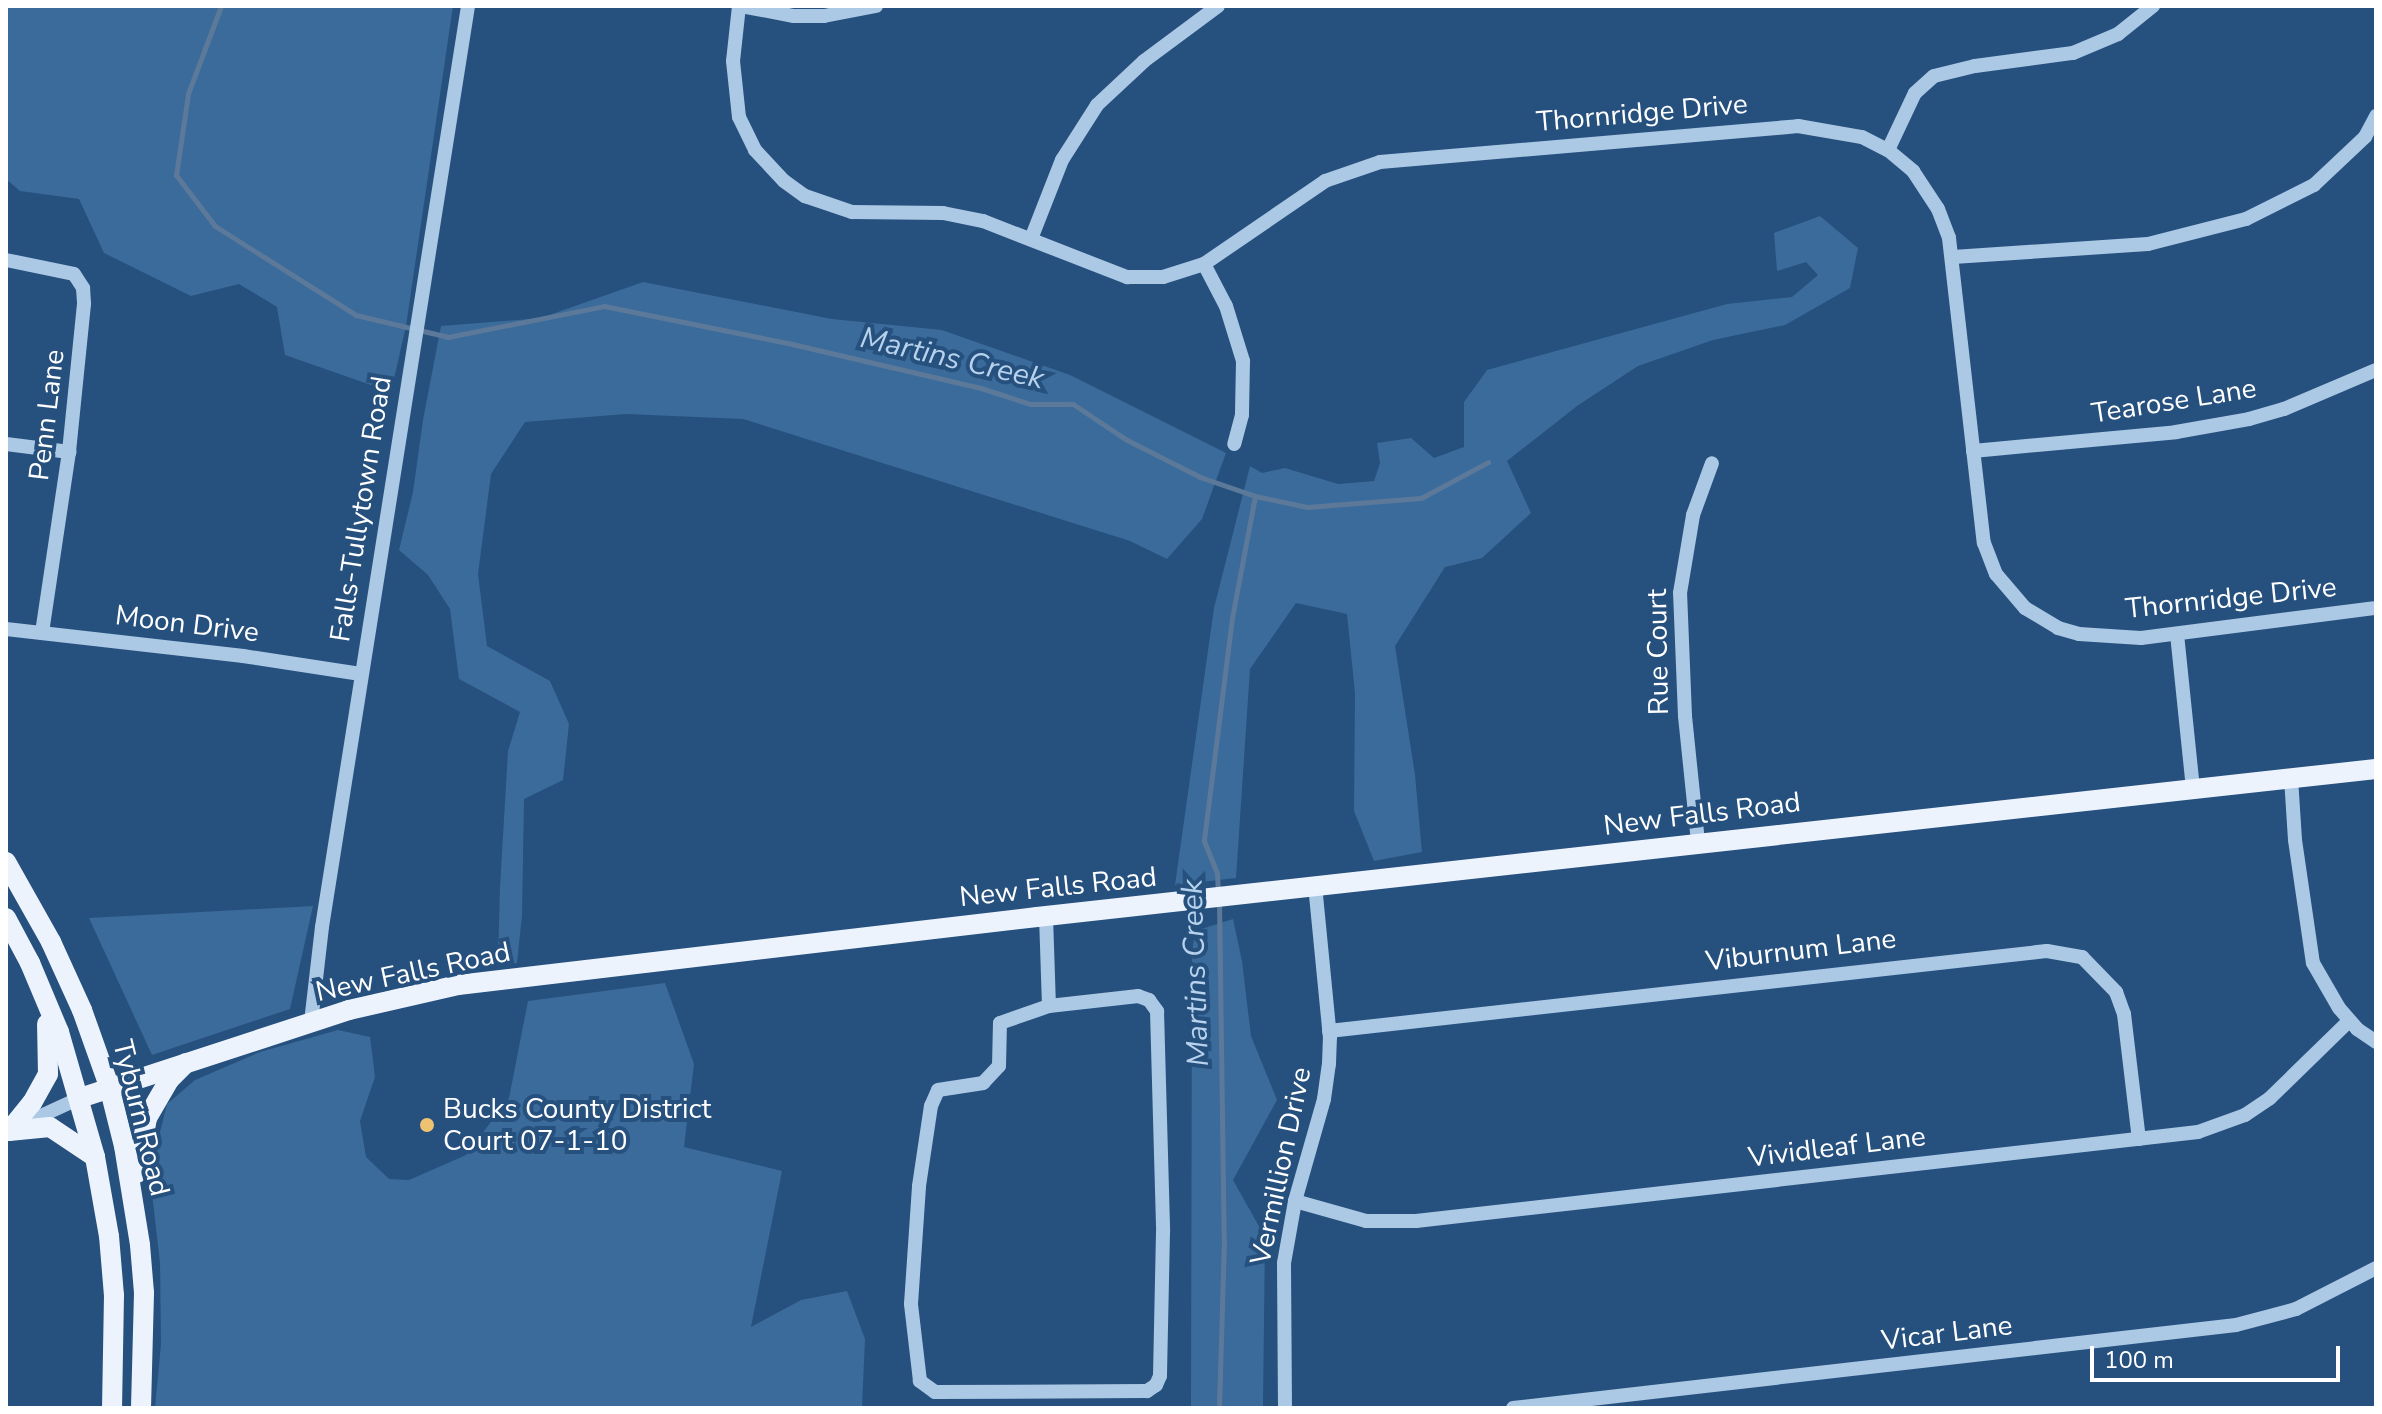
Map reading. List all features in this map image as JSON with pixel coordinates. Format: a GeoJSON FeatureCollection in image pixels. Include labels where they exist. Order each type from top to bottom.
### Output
{"type":"FeatureCollection","features":[{"type":"Feature","properties":{"kind":"main road","name":"New Falls Road"},"geometry":{"type":"LineString","coordinates":[[80,1098],[311,1022],[458,985],[1698,842],[2376,769]]}},
{"type":"Feature","properties":{"kind":"main road","name":"Tyburn Road"},"geometry":{"type":"LineString","coordinates":[[6,862],[51,942],[82,1010],[109,1086],[134,1196],[144,1293],[141,1408]]}},
{"type":"Feature","properties":{"kind":"main road","name":"Tyburn Road"},"geometry":{"type":"LineString","coordinates":[[6,918],[39,983],[80,1098],[95,1157],[109,1236],[114,1295],[112,1408]]}},
{"type":"Feature","properties":{"kind":"main road"},"geometry":{"type":"LineString","coordinates":[[8,1131],[32,1103],[48,1074],[49,1034],[39,983]]}},
{"type":"Feature","properties":{"kind":"main road"},"geometry":{"type":"LineString","coordinates":[[134,1196],[139,1150],[147,1118],[169,1080],[187,1062]]}},
{"type":"Feature","properties":{"kind":"main road"},"geometry":{"type":"LineString","coordinates":[[8,1131],[50,1127],[95,1157]]}},
{"type":"Feature","properties":{"kind":"street","name":"Falls-Tullytown Road"},"geometry":{"type":"LineString","coordinates":[[311,1022],[322,927],[361,674],[468,6]]}},
{"type":"Feature","properties":{"kind":"street"},"geometry":{"type":"LineString","coordinates":[[740,6],[794,16],[824,16],[876,6]]}},
{"type":"Feature","properties":{"kind":"street","name":"Thornridge Drive"},"geometry":{"type":"LineString","coordinates":[[740,6],[733,61],[739,117],[755,150],[784,181],[805,196],[852,212],[956,214],[1031,239],[1098,269],[1127,277],[1163,277],[1204,264],[1325,181],[1358,168],[1410,157],[1798,126],[1847,132],[1888,150],[1925,186],[1938,209],[1953,257],[1979,515],[1989,560],[2025,608],[2058,628],[2079,634],[2141,638],[2376,608]]}},
{"type":"Feature","properties":{"kind":"street"},"geometry":{"type":"LineString","coordinates":[[1031,239],[1062,160],[1097,105],[1144,61],[1218,6]]}},
{"type":"Feature","properties":{"kind":"street"},"geometry":{"type":"LineString","coordinates":[[1888,150],[1915,93],[1934,76],[1975,66],[2073,53],[2118,34],[2153,6]]}},
{"type":"Feature","properties":{"kind":"street"},"geometry":{"type":"LineString","coordinates":[[1953,257],[2148,244],[2246,219],[2314,185],[2343,162],[2375,123]]}},
{"type":"Feature","properties":{"kind":"street","name":"Penn Lane"},"geometry":{"type":"LineString","coordinates":[[6,260],[74,274],[83,288],[80,364],[42,633]]}},
{"type":"Feature","properties":{"kind":"street"},"geometry":{"type":"LineString","coordinates":[[1204,264],[1226,306],[1243,361],[1242,415],[1234,444]]}},
{"type":"Feature","properties":{"kind":"street","name":"Tearose Lane"},"geometry":{"type":"LineString","coordinates":[[1973,451],[2176,432],[2249,419],[2376,370]]}},
{"type":"Feature","properties":{"kind":"street"},"geometry":{"type":"LineString","coordinates":[[6,444],[69,452]]}},
{"type":"Feature","properties":{"kind":"street","name":"Rue Court"},"geometry":{"type":"LineString","coordinates":[[1698,842],[1685,716],[1680,593],[1693,515],[1712,463]]}},
{"type":"Feature","properties":{"kind":"street","name":"Moon Drive"},"geometry":{"type":"LineString","coordinates":[[6,629],[243,656],[361,674]]}},
{"type":"Feature","properties":{"kind":"street"},"geometry":{"type":"LineString","coordinates":[[2177,634],[2193,789]]}},
{"type":"Feature","properties":{"kind":"street"},"geometry":{"type":"LineString","coordinates":[[2291,778],[2295,840],[2313,963],[2322,983],[2349,1021],[2376,1042]]}},
{"type":"Feature","properties":{"kind":"street","name":"Vermillion Drive"},"geometry":{"type":"LineString","coordinates":[[1285,1408],[1283,1282],[1295,1201],[1324,1099],[1329,1031],[1315,886]]}},
{"type":"Feature","properties":{"kind":"street"},"geometry":{"type":"LineString","coordinates":[[1046,916],[1049,1006]]}},
{"type":"Feature","properties":{"kind":"street","name":"Viburnum Lane"},"geometry":{"type":"LineString","coordinates":[[1329,1031],[2047,951],[2082,957],[2116,992],[2124,1014],[2139,1139]]}},
{"type":"Feature","properties":{"kind":"street"},"geometry":{"type":"LineString","coordinates":[[1138,996],[1149,1000],[1157,1011],[1163,1232],[1160,1376],[1147,1391],[935,1392],[920,1381],[911,1304],[919,1186],[931,1106],[938,1090],[983,1083],[999,1066],[1000,1023],[1049,1006],[1138,996]]}},
{"type":"Feature","properties":{"kind":"street","name":"Vividleaf Lane"},"geometry":{"type":"LineString","coordinates":[[1295,1201],[1366,1221],[1416,1221],[2198,1132],[2245,1115],[2270,1098],[2349,1021]]}},
{"type":"Feature","properties":{"kind":"street","name":"New Falls Road"},"geometry":{"type":"LineString","coordinates":[[8,1131],[80,1098]]}},
{"type":"Feature","properties":{"kind":"street","name":"Vicar Lane"},"geometry":{"type":"LineString","coordinates":[[1513,1408],[2236,1325],[2296,1309],[2376,1268]]}},
{"type":"Feature","properties":{"kind":"shaded area"},"geometry":{"type":"Polygon","coordinates":[[[6,6],[453,6],[406,326],[391,392],[285,355],[277,307],[239,284],[191,296],[104,253],[79,199],[20,191],[6,179],[6,6]]]}},
{"type":"Feature","properties":{"kind":"shaded area"},"geometry":{"type":"Polygon","coordinates":[[[1820,216],[1858,248],[1850,288],[1785,325],[1713,340],[1638,366],[1577,406],[1507,461],[1531,513],[1482,558],[1445,567],[1395,646],[1415,775],[1422,852],[1374,861],[1354,811],[1355,693],[1347,614],[1296,603],[1250,669],[1236,878],[1175,885],[1214,608],[1250,466],[1262,473],[1285,468],[1338,484],[1374,481],[1380,463],[1377,443],[1411,438],[1434,458],[1464,447],[1464,402],[1487,370],[1727,304],[1792,297],[1818,275],[1806,262],[1777,271],[1774,233],[1820,216]]]}},
{"type":"Feature","properties":{"kind":"shaded area"},"geometry":{"type":"Polygon","coordinates":[[[643,282],[832,319],[942,330],[1070,375],[1226,453],[1202,519],[1167,559],[1130,541],[743,419],[626,414],[525,422],[491,474],[478,574],[487,646],[550,681],[569,724],[563,780],[524,799],[522,915],[517,963],[509,965],[498,960],[500,887],[508,751],[520,712],[459,679],[450,609],[428,575],[399,550],[413,492],[441,326],[541,318],[643,282]]]}},
{"type":"Feature","properties":{"kind":"shaded area"},"geometry":{"type":"Polygon","coordinates":[[[313,906],[290,1009],[152,1055],[89,918],[313,906]]]}},
{"type":"Feature","properties":{"kind":"shaded area"},"geometry":{"type":"Polygon","coordinates":[[[1233,919],[1242,961],[1251,1036],[1277,1100],[1233,1180],[1265,1237],[1263,1408],[1191,1408],[1192,953],[1195,931],[1233,919]]]}},
{"type":"Feature","properties":{"kind":"shaded area"},"geometry":{"type":"Polygon","coordinates":[[[665,983],[694,1064],[684,1147],[782,1171],[751,1327],[801,1300],[847,1291],[865,1339],[862,1408],[155,1408],[161,1344],[160,1263],[152,1193],[157,1144],[167,1104],[195,1080],[260,1052],[338,1030],[370,1037],[375,1077],[360,1121],[366,1157],[389,1179],[409,1180],[466,1155],[509,1098],[528,1001],[665,983]]]}},
{"type":"Feature","properties":{"kind":"waterway","name":"Martins Creek"},"geometry":{"type":"LineString","coordinates":[[221,6],[188,94],[176,175],[215,226],[356,315],[448,337],[604,306],[792,344],[981,388],[1030,404],[1073,404],[1127,440],[1200,477],[1255,496],[1232,618],[1204,841],[1217,874],[1218,891]]}},
{"type":"Feature","properties":{"kind":"waterway"},"geometry":{"type":"LineString","coordinates":[[1255,496],[1307,507],[1421,498],[1488,462]]}},
{"type":"Feature","properties":{"kind":"waterway","name":"Martins Creek"},"geometry":{"type":"LineString","coordinates":[[1219,901],[1224,1239],[1219,1408]]}},
{"type":"Feature","properties":{"kind":"place","name":"Bucks County District Court 07-1-10"},"geometry":{"type":"Point","coordinates":[427,1125]}}]}
